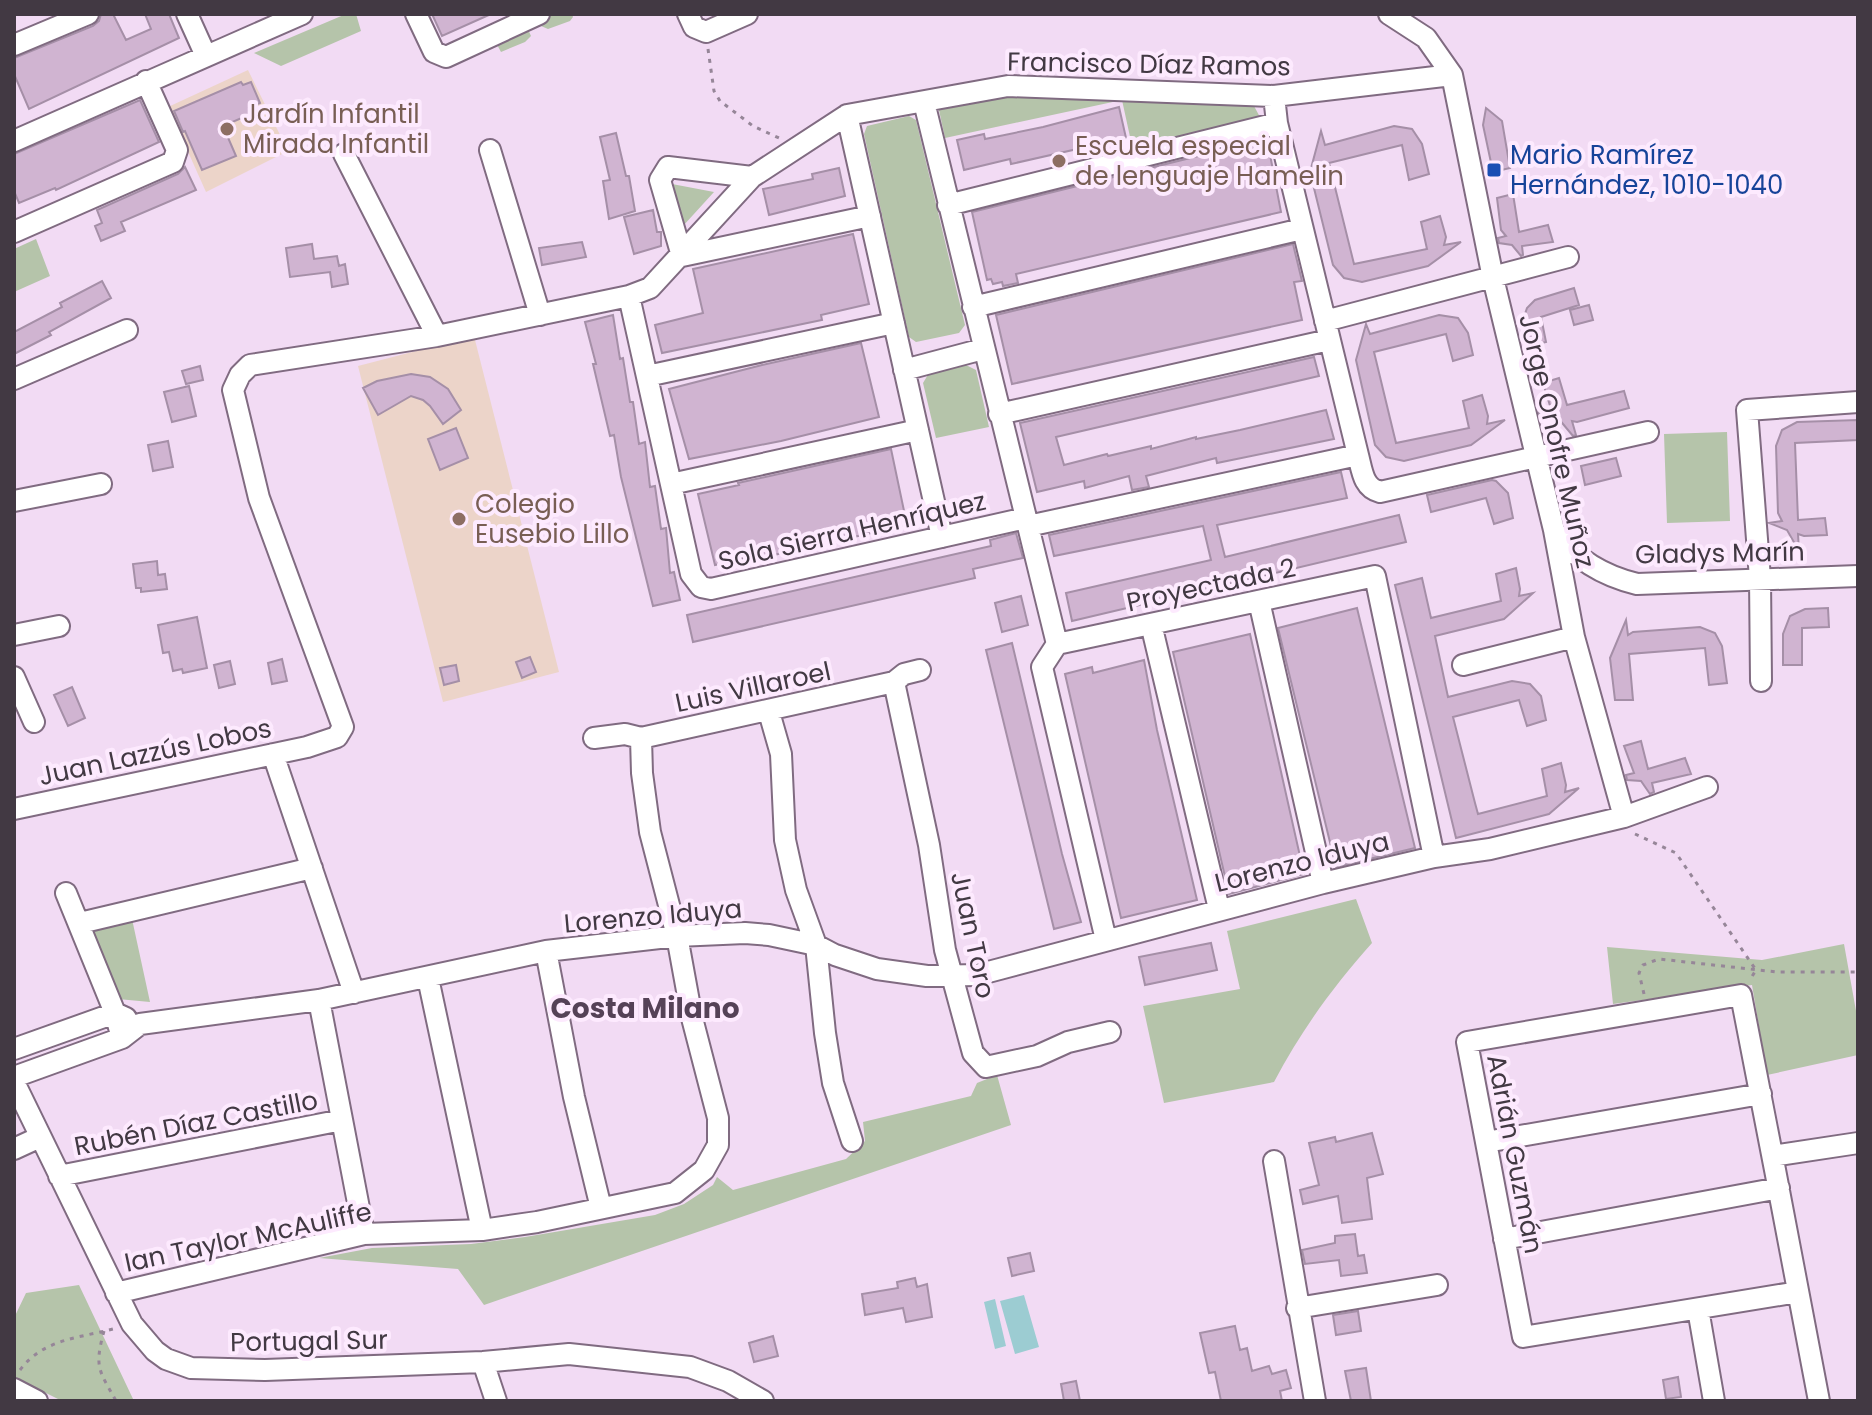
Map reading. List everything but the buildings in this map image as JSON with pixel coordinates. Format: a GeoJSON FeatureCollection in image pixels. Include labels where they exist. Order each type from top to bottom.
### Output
{"type":"FeatureCollection","features":[{"type":"Feature","properties":{"kind":"street"},"geometry":{"type":"LineString","coordinates":[[14,45],[88,14]]}},
{"type":"Feature","properties":{"kind":"street"},"geometry":{"type":"LineString","coordinates":[[187,14],[206,56]]}},
{"type":"Feature","properties":{"kind":"street"},"geometry":{"type":"LineString","coordinates":[[14,141],[302,14]]}},
{"type":"Feature","properties":{"kind":"street"},"geometry":{"type":"LineString","coordinates":[[416,14],[434,52],[446,57],[539,14]]}},
{"type":"Feature","properties":{"kind":"street"},"geometry":{"type":"LineString","coordinates":[[688,14],[694,27],[706,32],[747,14]]}},
{"type":"Feature","properties":{"kind":"street"},"geometry":{"type":"LineString","coordinates":[[1389,14],[1426,38],[1452,75]]}},
{"type":"Feature","properties":{"kind":"street","name":"Francisco Díaz Ramos"},"geometry":{"type":"LineString","coordinates":[[847,115],[1008,86],[1274,96],[1452,75]]}},
{"type":"Feature","properties":{"kind":"street","name":"Jorge Onofre Muñoz"},"geometry":{"type":"LineString","coordinates":[[1452,75],[1493,278],[1554,530],[1574,637],[1624,817]]}},
{"type":"Feature","properties":{"kind":"street"},"geometry":{"type":"LineString","coordinates":[[14,232],[173,162],[177,150],[146,81]]}},
{"type":"Feature","properties":{"kind":"street"},"geometry":{"type":"LineString","coordinates":[[1274,96],[1277,123],[1327,331],[1364,480],[1371,488],[1380,492],[1648,432]]}},
{"type":"Feature","properties":{"kind":"street"},"geometry":{"type":"LineString","coordinates":[[924,102],[1057,644],[1042,667],[1106,940]]}},
{"type":"Feature","properties":{"kind":"street"},"geometry":{"type":"LineString","coordinates":[[344,154],[437,336],[629,296],[650,288],[752,177],[847,115],[942,537]]}},
{"type":"Feature","properties":{"kind":"street"},"geometry":{"type":"LineString","coordinates":[[948,205],[1277,123]]}},
{"type":"Feature","properties":{"kind":"street"},"geometry":{"type":"LineString","coordinates":[[490,150],[540,315]]}},
{"type":"Feature","properties":{"kind":"street"},"geometry":{"type":"LineString","coordinates":[[682,256],[660,180],[668,167],[752,177]]}},
{"type":"Feature","properties":{"kind":"street"},"geometry":{"type":"LineString","coordinates":[[682,256],[870,216]]}},
{"type":"Feature","properties":{"kind":"street"},"geometry":{"type":"LineString","coordinates":[[973,307],[1302,229]]}},
{"type":"Feature","properties":{"kind":"street"},"geometry":{"type":"LineString","coordinates":[[999,414],[1327,331],[1568,257]]}},
{"type":"Feature","properties":{"kind":"street","name":"Sola Sierra Henríquez"},"geometry":{"type":"LineString","coordinates":[[629,296],[691,574],[701,587],[711,589],[942,537],[1358,455]]}},
{"type":"Feature","properties":{"kind":"street"},"geometry":{"type":"LineString","coordinates":[[647,376],[894,323]]}},
{"type":"Feature","properties":{"kind":"street"},"geometry":{"type":"LineString","coordinates":[[14,379],[127,330]]}},
{"type":"Feature","properties":{"kind":"street","name":"Juan Lazzús Lobos"},"geometry":{"type":"LineString","coordinates":[[14,809],[307,747],[337,737],[343,727],[259,498],[233,390],[240,375],[250,365],[437,336]]}},
{"type":"Feature","properties":{"kind":"street"},"geometry":{"type":"LineString","coordinates":[[904,370],[983,349]]}},
{"type":"Feature","properties":{"kind":"street"},"geometry":{"type":"LineString","coordinates":[[1761,681],[1760,578],[1747,410],[1858,402]]}},
{"type":"Feature","properties":{"kind":"street"},"geometry":{"type":"LineString","coordinates":[[671,484],[918,430]]}},
{"type":"Feature","properties":{"kind":"street"},"geometry":{"type":"LineString","coordinates":[[14,501],[101,484]]}},
{"type":"Feature","properties":{"kind":"street","name":"Gladys Marín"},"geometry":{"type":"LineString","coordinates":[[1554,530],[1564,544],[1590,566],[1637,584],[1858,576]]}},
{"type":"Feature","properties":{"kind":"street","name":"Proyectada 2"},"geometry":{"type":"LineString","coordinates":[[1057,644],[1375,576],[1434,857]]}},
{"type":"Feature","properties":{"kind":"street"},"geometry":{"type":"LineString","coordinates":[[1259,601],[1323,883]]}},
{"type":"Feature","properties":{"kind":"street"},"geometry":{"type":"LineString","coordinates":[[1151,624],[1219,909]]}},
{"type":"Feature","properties":{"kind":"street"},"geometry":{"type":"LineString","coordinates":[[14,635],[59,626]]}},
{"type":"Feature","properties":{"kind":"street"},"geometry":{"type":"LineString","coordinates":[[1463,665],[1574,637]]}},
{"type":"Feature","properties":{"kind":"street","name":"Luis Villaroel"},"geometry":{"type":"LineString","coordinates":[[594,738],[625,734],[641,738],[769,712],[894,682],[904,674],[920,670]]}},
{"type":"Feature","properties":{"kind":"street"},"geometry":{"type":"LineString","coordinates":[[14,677],[34,722]]}},
{"type":"Feature","properties":{"kind":"street","name":"Juan Toro"},"geometry":{"type":"LineString","coordinates":[[894,682],[929,845],[945,950],[973,1053],[986,1067],[1037,1056],[1068,1042],[1110,1032]]}},
{"type":"Feature","properties":{"kind":"street"},"geometry":{"type":"LineString","coordinates":[[769,712],[781,754],[785,840],[796,890],[816,945],[833,1083],[852,1141]]}},
{"type":"Feature","properties":{"kind":"street","name":"Ian Taylor McAuliffe"},"geometry":{"type":"LineString","coordinates":[[116,1293],[364,1234],[482,1230],[675,1193],[704,1170],[718,1145],[718,1118],[650,832],[641,738]]}},
{"type":"Feature","properties":{"kind":"street"},"geometry":{"type":"LineString","coordinates":[[273,754],[354,993]]}},
{"type":"Feature","properties":{"kind":"street","name":"Lorenzo Iduya"},"geometry":{"type":"LineString","coordinates":[[140,1024],[319,1000],[546,951],[677,936],[745,933],[781,937],[816,945],[856,963],[902,974],[977,975],[1323,883],[1434,857],[1490,849],[1624,817],[1707,787]]}},
{"type":"Feature","properties":{"kind":"street"},"geometry":{"type":"LineString","coordinates":[[80,923],[312,868]]}},
{"type":"Feature","properties":{"kind":"street"},"geometry":{"type":"LineString","coordinates":[[66,893],[115,1013],[122,1038]]}},
{"type":"Feature","properties":{"kind":"street"},"geometry":{"type":"LineString","coordinates":[[546,951],[574,1097],[601,1208]]}},
{"type":"Feature","properties":{"kind":"street"},"geometry":{"type":"LineString","coordinates":[[428,978],[482,1230]]}},
{"type":"Feature","properties":{"kind":"street"},"geometry":{"type":"LineString","coordinates":[[1741,995],[1819,1401]]}},
{"type":"Feature","properties":{"kind":"street","name":"Adrián Guzmán"},"geometry":{"type":"LineString","coordinates":[[1741,995],[1467,1042],[1504,1239],[1523,1337],[1798,1292]]}},
{"type":"Feature","properties":{"kind":"street"},"geometry":{"type":"LineString","coordinates":[[319,1000],[364,1234]]}},
{"type":"Feature","properties":{"kind":"street"},"geometry":{"type":"LineString","coordinates":[[14,1049],[115,1013],[140,1024],[122,1038],[14,1079]]}},
{"type":"Feature","properties":{"kind":"street","name":"Portugal Sur"},"geometry":{"type":"LineString","coordinates":[[14,1079],[29,1127],[59,1176],[132,1324],[155,1351],[178,1364],[191,1368],[265,1370],[483,1362],[569,1354],[690,1367],[728,1381],[763,1401]]}},
{"type":"Feature","properties":{"kind":"street"},"geometry":{"type":"LineString","coordinates":[[1486,1142],[1761,1094]]}},
{"type":"Feature","properties":{"kind":"street","name":"Rubén Díaz Castillo"},"geometry":{"type":"LineString","coordinates":[[59,1176],[342,1120]]}},
{"type":"Feature","properties":{"kind":"street"},"geometry":{"type":"LineString","coordinates":[[14,1149],[29,1127]]}},
{"type":"Feature","properties":{"kind":"street"},"geometry":{"type":"LineString","coordinates":[[1773,1156],[1858,1143]]}},
{"type":"Feature","properties":{"kind":"street"},"geometry":{"type":"LineString","coordinates":[[1274,1161],[1315,1401]]}},
{"type":"Feature","properties":{"kind":"street"},"geometry":{"type":"LineString","coordinates":[[1504,1239],[1779,1188]]}},
{"type":"Feature","properties":{"kind":"street"},"geometry":{"type":"LineString","coordinates":[[1297,1308],[1437,1285]]}},
{"type":"Feature","properties":{"kind":"street"},"geometry":{"type":"LineString","coordinates":[[1698,1309],[1714,1401]]}},
{"type":"Feature","properties":{"kind":"street"},"geometry":{"type":"LineString","coordinates":[[483,1362],[496,1401]]}},
{"type":"Feature","properties":{"kind":"street"},"geometry":{"type":"LineString","coordinates":[[14,1389],[37,1401]]}},
{"type":"Feature","properties":{"kind":"path"},"geometry":{"type":"LineString","coordinates":[[706,32],[714,91],[720,101],[753,126],[775,135],[795,149]]}},
{"type":"Feature","properties":{"kind":"path"},"geometry":{"type":"LineString","coordinates":[[1624,817],[1631,831],[1676,853],[1756,970]]}},
{"type":"Feature","properties":{"kind":"path"},"geometry":{"type":"LineString","coordinates":[[1647,1009],[1639,973],[1648,961],[1667,959],[1777,972],[1858,972]]}},
{"type":"Feature","properties":{"kind":"path"},"geometry":{"type":"LineString","coordinates":[[1741,995],[1756,970]]}},
{"type":"Feature","properties":{"kind":"path"},"geometry":{"type":"LineString","coordinates":[[14,1382],[26,1362],[56,1341],[132,1324]]}},
{"type":"Feature","properties":{"kind":"path"},"geometry":{"type":"LineString","coordinates":[[104,1331],[98,1352],[99,1374],[116,1401]]}},
{"type":"Feature","properties":{"kind":"shaded area"},"geometry":{"type":"Polygon","coordinates":[[[346,14],[356,14],[361,31],[281,66],[254,53],[346,14]]]}},
{"type":"Feature","properties":{"kind":"shaded area"},"geometry":{"type":"Polygon","coordinates":[[[550,14],[572,14],[573,17],[548,29],[541,26],[538,20],[550,14]]]}},
{"type":"Feature","properties":{"kind":"shaded area"},"geometry":{"type":"Polygon","coordinates":[[[526,25],[531,36],[525,42],[501,52],[494,39],[526,25]]]}},
{"type":"Feature","properties":{"kind":"shaded area","name":"Jardín Infantil Mirada Infantil"},"geometry":{"type":"Polygon","coordinates":[[[248,70],[288,151],[206,192],[168,107],[248,70]]]}},
{"type":"Feature","properties":{"kind":"shaded area"},"geometry":{"type":"Polygon","coordinates":[[[1013,95],[1254,106],[1261,119],[1132,146],[1122,100],[945,138],[939,110],[1013,95]]]}},
{"type":"Feature","properties":{"kind":"shaded area"},"geometry":{"type":"Polygon","coordinates":[[[909,116],[916,120],[965,325],[959,333],[916,342],[909,337],[864,134],[867,126],[909,116]]]}},
{"type":"Feature","properties":{"kind":"shaded area"},"geometry":{"type":"Polygon","coordinates":[[[672,184],[714,192],[683,226],[672,184]]]}},
{"type":"Feature","properties":{"kind":"shaded area"},"geometry":{"type":"Polygon","coordinates":[[[36,239],[50,276],[14,292],[14,249],[36,239]]]}},
{"type":"Feature","properties":{"kind":"shaded area","name":"Colegio Eusebio Lillo"},"geometry":{"type":"Polygon","coordinates":[[[474,336],[559,672],[443,702],[358,366],[474,336]]]}},
{"type":"Feature","properties":{"kind":"shaded area"},"geometry":{"type":"Polygon","coordinates":[[[966,365],[976,370],[989,427],[936,438],[923,383],[929,373],[966,365]]]}},
{"type":"Feature","properties":{"kind":"shaded area"},"geometry":{"type":"Polygon","coordinates":[[[1727,432],[1730,521],[1667,523],[1664,434],[1727,432]]]}},
{"type":"Feature","properties":{"kind":"shaded area"},"geometry":{"type":"Polygon","coordinates":[[[1356,899],[1372,943],[1319,1009],[1274,1082],[1164,1103],[1143,1006],[1240,989],[1227,931],[1356,899]]]}},
{"type":"Feature","properties":{"kind":"shaded area"},"geometry":{"type":"Polygon","coordinates":[[[132,919],[150,1002],[118,999],[93,932],[132,919]]]}},
{"type":"Feature","properties":{"kind":"shaded area"},"geometry":{"type":"Polygon","coordinates":[[[1844,944],[1858,1022],[1858,1055],[1767,1075],[1752,985],[1613,1004],[1607,947],[1762,960],[1844,944]]]}},
{"type":"Feature","properties":{"kind":"shaded area"},"geometry":{"type":"Polygon","coordinates":[[[997,1075],[1011,1125],[484,1305],[458,1269],[319,1258],[372,1248],[471,1244],[655,1215],[684,1204],[713,1185],[717,1177],[733,1190],[846,1159],[865,1141],[863,1122],[971,1096],[977,1083],[997,1075]]]}},
{"type":"Feature","properties":{"kind":"shaded area"},"geometry":{"type":"Polygon","coordinates":[[[79,1285],[134,1401],[62,1401],[14,1377],[14,1318],[26,1293],[79,1285]]]}},
{"type":"Feature","properties":{"kind":"shaded area"},"geometry":{"type":"Polygon","coordinates":[[[1024,1295],[1039,1347],[1015,1354],[1000,1301],[1024,1295]]]}},
{"type":"Feature","properties":{"kind":"shaded area"},"geometry":{"type":"Polygon","coordinates":[[[995,1299],[1006,1346],[995,1349],[984,1302],[995,1299]]]}},
{"type":"Feature","properties":{"kind":"place","name":"Jardín Infantil Mirada Infantil"},"geometry":{"type":"Point","coordinates":[227,129]}},
{"type":"Feature","properties":{"kind":"place","name":"Escuela especial de lenguaje Hamelin"},"geometry":{"type":"Point","coordinates":[1059,161]}},
{"type":"Feature","properties":{"kind":"place","name":"Mario Ramírez Hernández, 1010-1040"},"geometry":{"type":"Point","coordinates":[1494,170]}},
{"type":"Feature","properties":{"kind":"place","name":"Colegio Eusebio Lillo"},"geometry":{"type":"Point","coordinates":[459,519]}},
{"type":"Feature","properties":{"kind":"district","name":"Costa Milano"},"geometry":{"type":"Point","coordinates":[645,1008]}}]}
